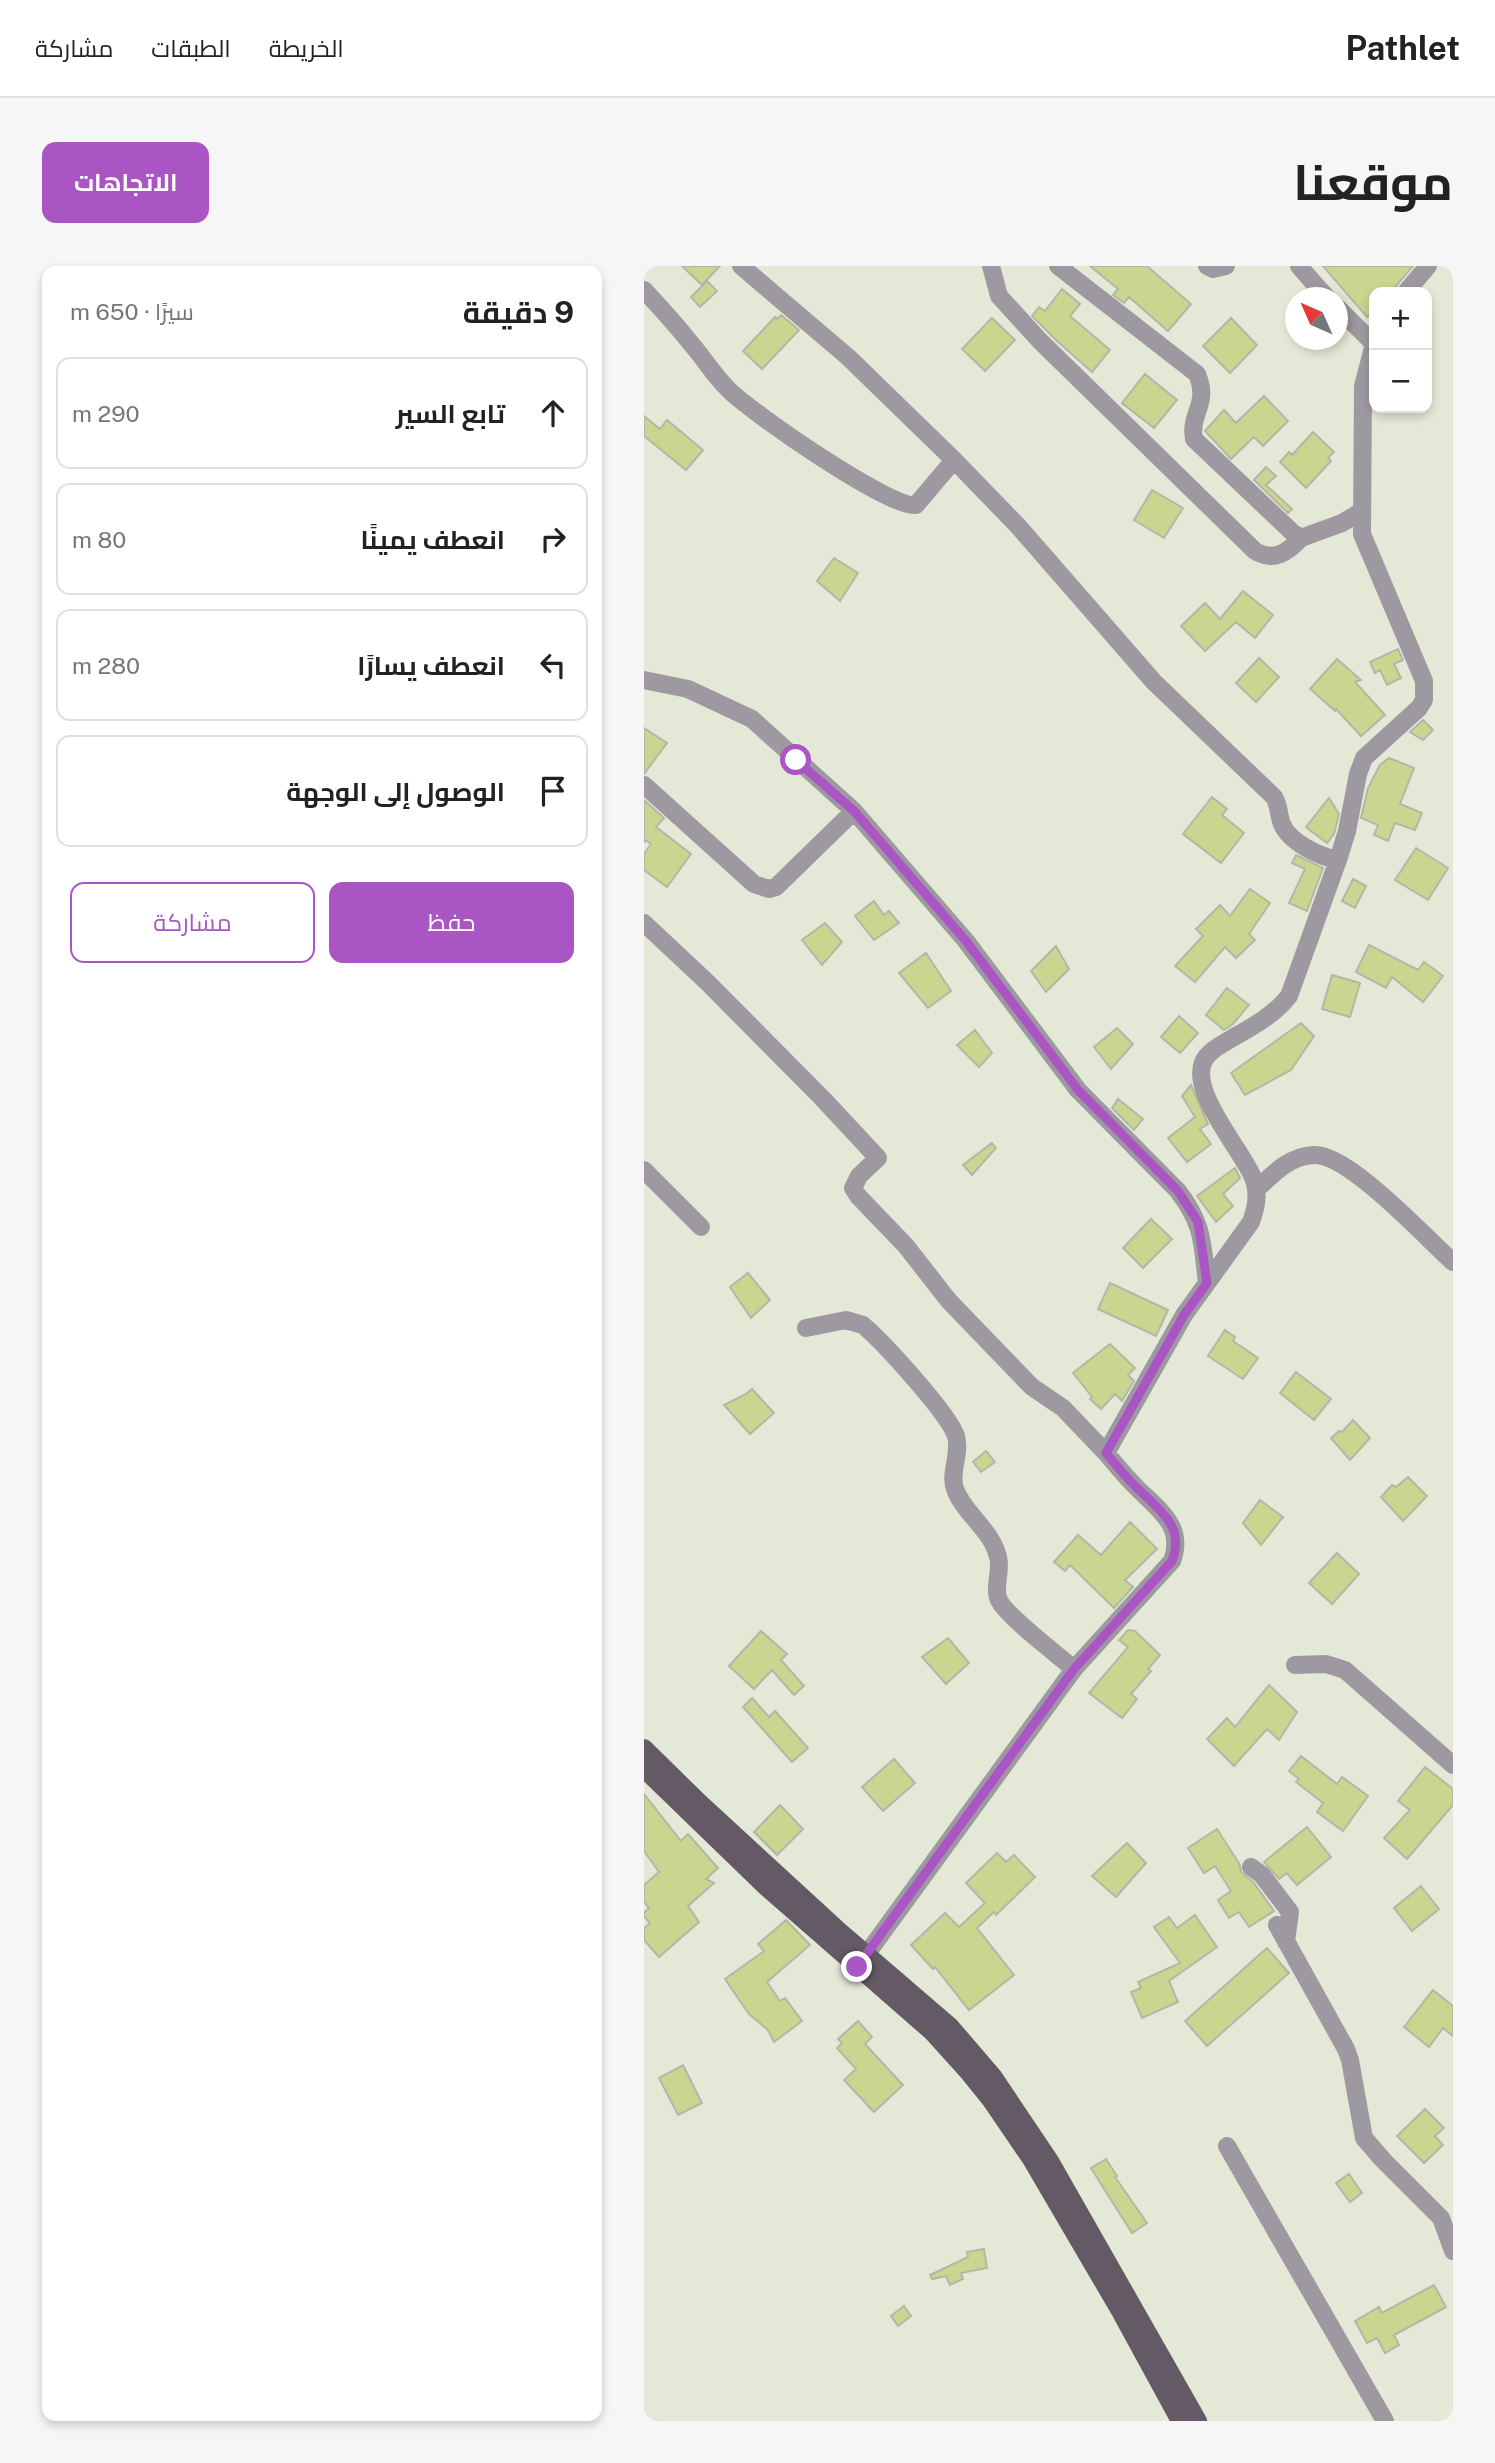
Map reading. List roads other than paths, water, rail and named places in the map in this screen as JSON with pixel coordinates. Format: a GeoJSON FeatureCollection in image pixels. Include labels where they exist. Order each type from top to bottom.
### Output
{"type":"FeatureCollection","features":[{"type":"Feature","properties":{"kind":"main road"},"geometry":{"type":"LineString","coordinates":[[644,1748],[932,2032],[996,2108],[1031,2159],[1114,2300],[1180,2421]]}},
{"type":"Feature","properties":{"kind":"main road"},"geometry":{"type":"LineString","coordinates":[[644,1769],[767,1888],[950,2026],[993,2076],[1050,2161],[1198,2421]]}},
{"type":"Feature","properties":{"kind":"street"},"geometry":{"type":"LineString","coordinates":[[741,266],[848,356],[1018,526],[1154,682],[1274,797],[1279,806],[1283,827],[1317,856],[1338,860]]}},
{"type":"Feature","properties":{"kind":"street"},"geometry":{"type":"LineString","coordinates":[[991,266],[999,296],[1039,340],[1255,551],[1267,557],[1282,555],[1301,538],[1342,523],[1362,511]]}},
{"type":"Feature","properties":{"kind":"street"},"geometry":{"type":"LineString","coordinates":[[1058,266],[1197,374],[1203,391],[1194,424],[1194,439],[1247,492],[1301,538]]}},
{"type":"Feature","properties":{"kind":"street"},"geometry":{"type":"LineString","coordinates":[[1207,266],[1213,269],[1226,266]]}},
{"type":"Feature","properties":{"kind":"street"},"geometry":{"type":"LineString","coordinates":[[1299,266],[1317,287]]}},
{"type":"Feature","properties":{"kind":"street"},"geometry":{"type":"LineString","coordinates":[[1410,287],[1428,266]]}},
{"type":"Feature","properties":{"kind":"street"},"geometry":{"type":"LineString","coordinates":[[644,290],[727,389],[751,410],[807,448],[886,495],[909,506],[916,505],[954,460]]}},
{"type":"Feature","properties":{"kind":"street"},"geometry":{"type":"LineString","coordinates":[[1348,318],[1369,339]]}},
{"type":"Feature","properties":{"kind":"street"},"geometry":{"type":"LineString","coordinates":[[1106,1453],[1184,1315],[1251,1222],[1256,1206],[1253,1179],[1209,1102],[1201,1082],[1200,1069],[1206,1056],[1261,1022],[1289,996],[1338,860],[1364,758],[1419,708],[1424,700],[1424,681],[1362,534],[1363,386],[1372,350]]}},
{"type":"Feature","properties":{"kind":"street"},"geometry":{"type":"LineString","coordinates":[[644,680],[688,688],[752,719],[854,811],[966,941],[1078,1090],[1185,1200],[1198,1222],[1207,1283]]}},
{"type":"Feature","properties":{"kind":"street"},"geometry":{"type":"LineString","coordinates":[[644,785],[754,884],[769,889],[785,878],[854,811]]}},
{"type":"Feature","properties":{"kind":"street"},"geometry":{"type":"LineString","coordinates":[[644,923],[708,983],[878,1158],[855,1183],[853,1188],[858,1196],[906,1246],[949,1301],[1032,1387],[1063,1408],[1172,1525],[1177,1548],[1172,1561],[1074,1669],[862,1961]]}},
{"type":"Feature","properties":{"kind":"street"},"geometry":{"type":"LineString","coordinates":[[1256,1190],[1274,1172],[1296,1158],[1313,1155],[1332,1158],[1400,1211],[1453,1262]]}},
{"type":"Feature","properties":{"kind":"street"},"geometry":{"type":"LineString","coordinates":[[644,1170],[701,1227]]}},
{"type":"Feature","properties":{"kind":"street"},"geometry":{"type":"LineString","coordinates":[[806,1328],[846,1320],[863,1325],[945,1416],[957,1443],[954,1488],[990,1539],[998,1556],[999,1600],[1008,1612],[1074,1669]]}},
{"type":"Feature","properties":{"kind":"street"},"geometry":{"type":"LineString","coordinates":[[1295,1665],[1326,1664],[1345,1670],[1453,1765]]}},
{"type":"Feature","properties":{"kind":"street"},"geometry":{"type":"LineString","coordinates":[[1251,1867],[1262,1875],[1290,1912],[1286,1942]]}},
{"type":"Feature","properties":{"kind":"street"},"geometry":{"type":"LineString","coordinates":[[1277,1925],[1346,2049],[1364,2138],[1441,2218],[1453,2252]]}},
{"type":"Feature","properties":{"kind":"street"},"geometry":{"type":"LineString","coordinates":[[1227,2146],[1385,2421]]}}]}
